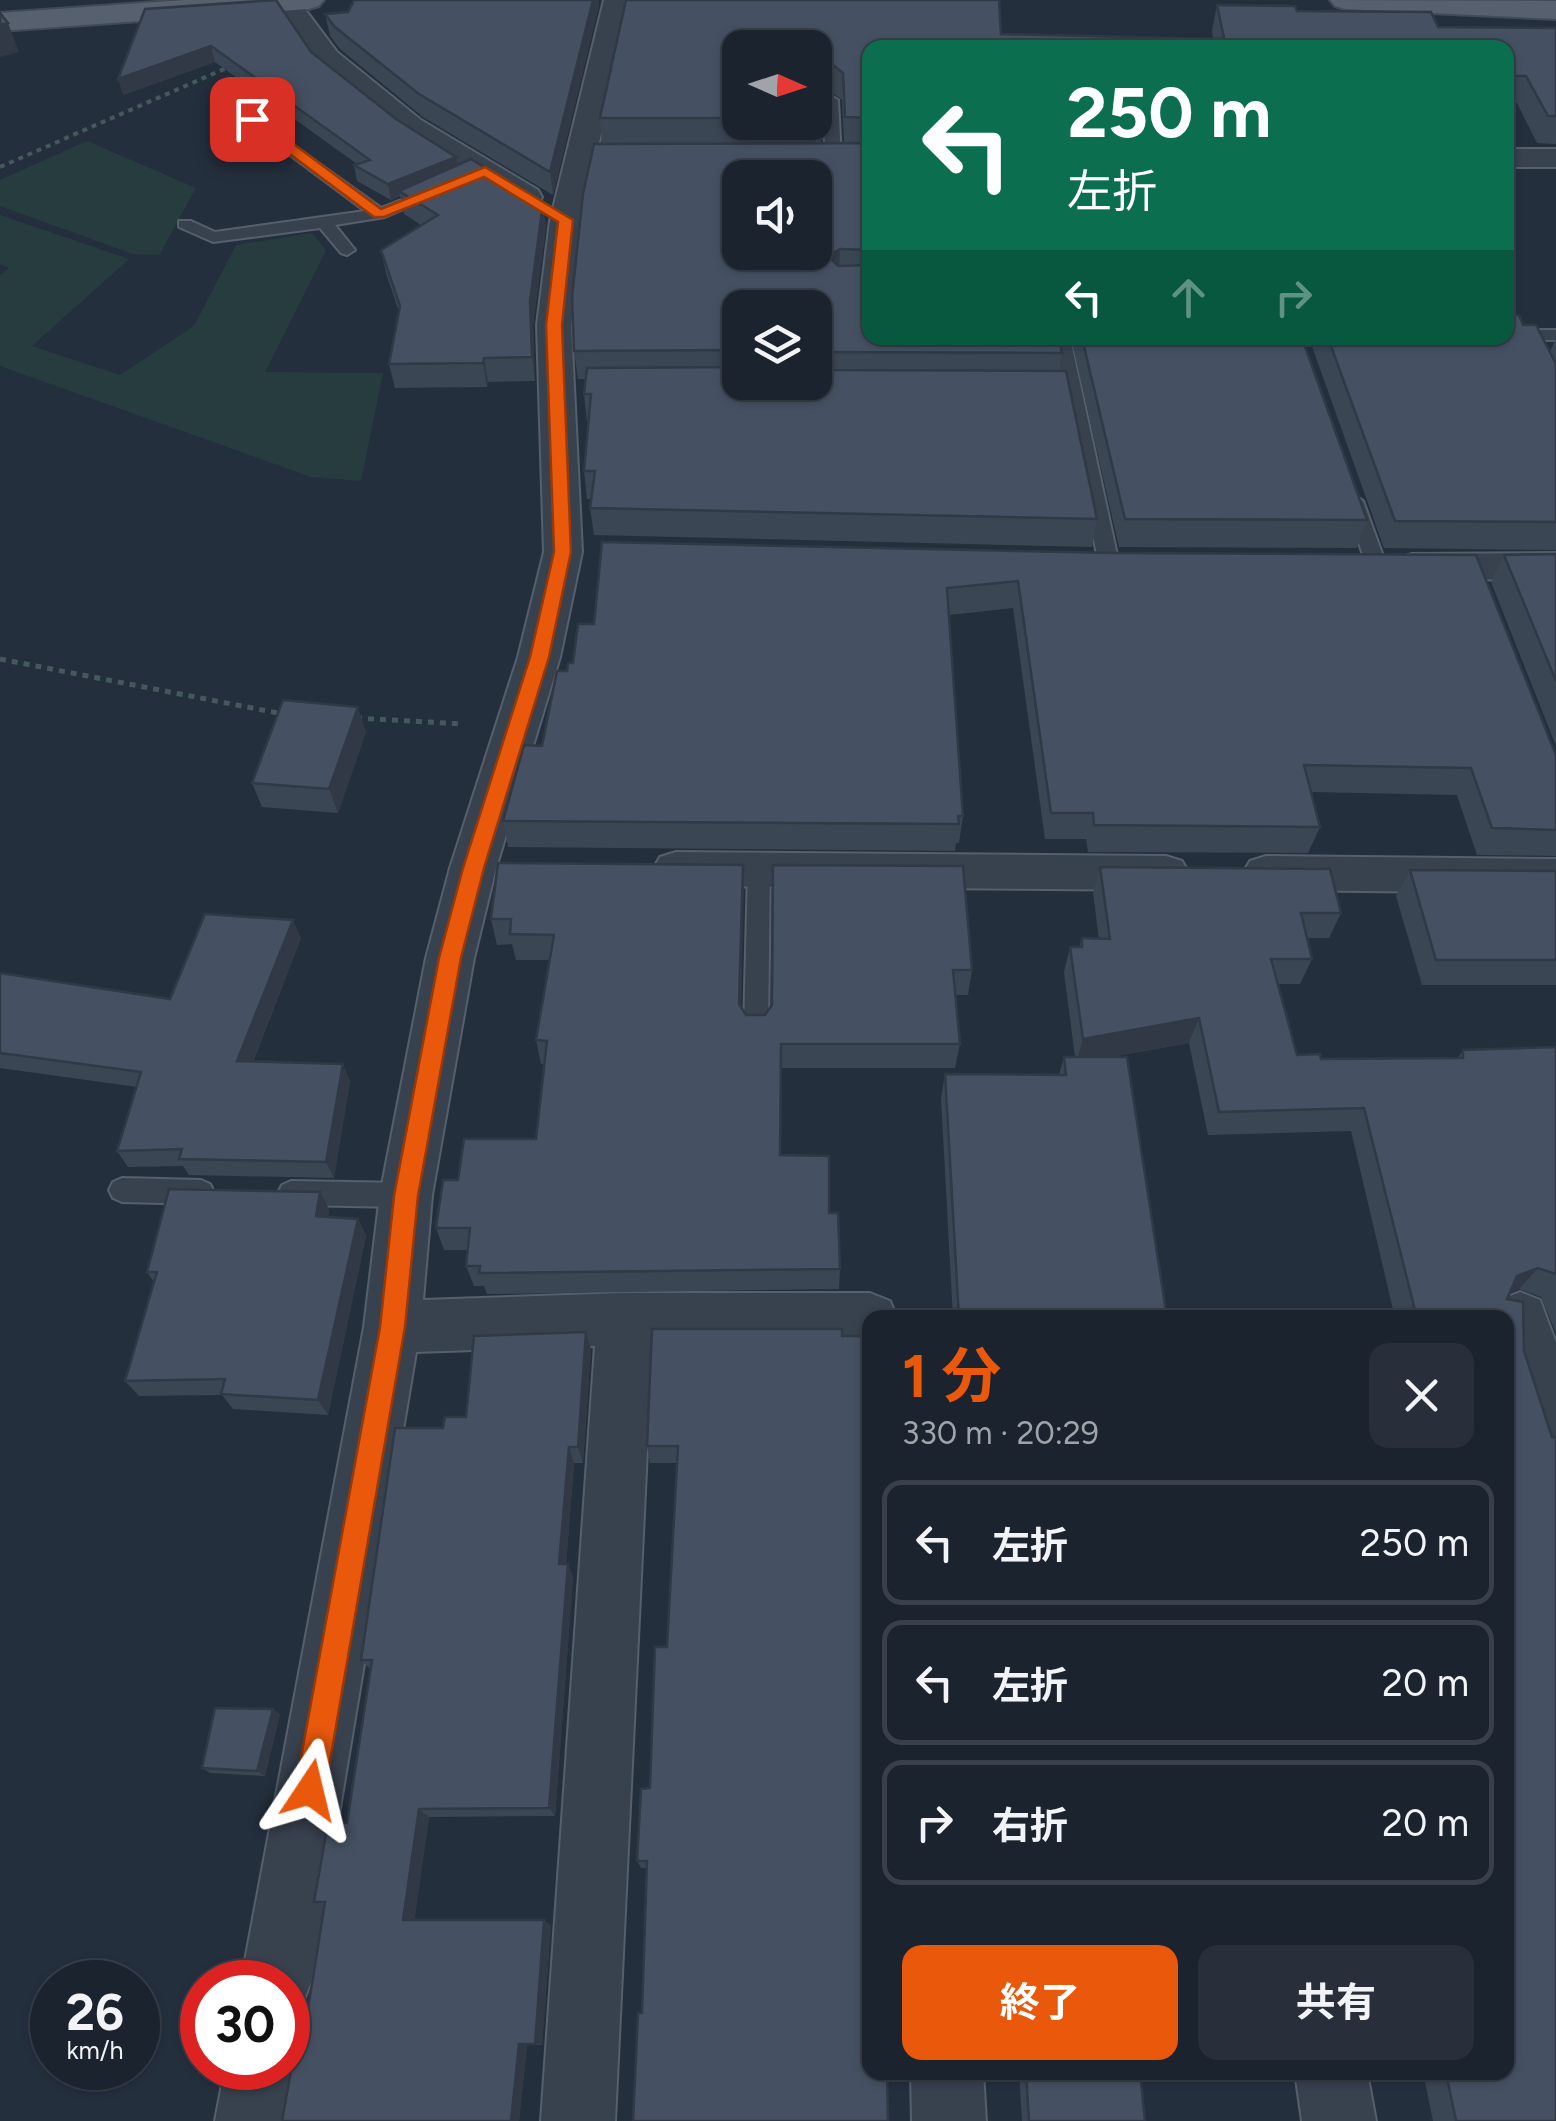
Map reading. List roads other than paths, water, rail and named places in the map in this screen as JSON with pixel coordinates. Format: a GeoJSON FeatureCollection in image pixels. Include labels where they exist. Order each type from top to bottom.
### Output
{"type":"FeatureCollection","features":[{"type":"Feature","properties":{"kind":"main road"},"geometry":{"type":"LineString","coordinates":[[1345,0],[1556,10]]}},
{"type":"Feature","properties":{"kind":"main road"},"geometry":{"type":"LineString","coordinates":[[0,22],[88,8],[298,1]]}},
{"type":"Feature","properties":{"kind":"street"},"geometry":{"type":"LineString","coordinates":[[280,1960],[392,1327],[406,1196],[450,958],[492,868],[518,725],[539,657],[582,552],[565,388],[554,325],[566,220],[617,0]]}},
{"type":"Feature","properties":{"kind":"street"},"geometry":{"type":"LineString","coordinates":[[298,1],[312,38],[327,58],[477,175],[566,220]]}},
{"type":"Feature","properties":{"kind":"street"},"geometry":{"type":"LineString","coordinates":[[794,157],[862,157]]}},
{"type":"Feature","properties":{"kind":"street"},"geometry":{"type":"LineString","coordinates":[[580,158],[619,158]]}},
{"type":"Feature","properties":{"kind":"street"},"geometry":{"type":"LineString","coordinates":[[1514,158],[1556,158]]}},
{"type":"Feature","properties":{"kind":"street"},"geometry":{"type":"LineString","coordinates":[[1070,563],[1128,564]]}},
{"type":"Feature","properties":{"kind":"street"},"geometry":{"type":"LineString","coordinates":[[1358,566],[1474,576],[1556,566]]}},
{"type":"Feature","properties":{"kind":"street"},"geometry":{"type":"LineString","coordinates":[[626,869],[1556,876]]}},
{"type":"Feature","properties":{"kind":"street"},"geometry":{"type":"LineString","coordinates":[[392,1327],[625,1318],[862,1318]]}},
{"type":"Feature","properties":{"kind":"street"},"geometry":{"type":"LineString","coordinates":[[578,2121],[625,1318]]}},
{"type":"Feature","properties":{"kind":"street"},"geometry":{"type":"LineString","coordinates":[[1528,1318],[1556,1433]]}},
{"type":"Feature","properties":{"kind":"street"},"geometry":{"type":"LineString","coordinates":[[947,2080],[949,2121]]}},
{"type":"Feature","properties":{"kind":"street"},"geometry":{"type":"LineString","coordinates":[[1331,2080],[1339,2121]]}},
{"type":"Feature","properties":{"kind":"street"},"geometry":{"type":"LineString","coordinates":[[252,2121],[257,2090]]}},
{"type":"Feature","properties":{"kind":"lane"},"geometry":{"type":"LineString","coordinates":[[252,119],[379,214]]}},
{"type":"Feature","properties":{"kind":"lane"},"geometry":{"type":"LineString","coordinates":[[832,128],[833,157]]}},
{"type":"Feature","properties":{"kind":"lane"},"geometry":{"type":"LineString","coordinates":[[185,224],[213,237],[379,214],[451,185]]}},
{"type":"Feature","properties":{"kind":"lane"},"geometry":{"type":"LineString","coordinates":[[324,222],[347,250]]}},
{"type":"Feature","properties":{"kind":"lane"},"geometry":{"type":"LineString","coordinates":[[1514,337],[1531,342],[1556,335]]}},
{"type":"Feature","properties":{"kind":"lane"},"geometry":{"type":"LineString","coordinates":[[1062,345],[1061,390],[1128,564]]}},
{"type":"Feature","properties":{"kind":"lane"},"geometry":{"type":"LineString","coordinates":[[1346,478],[1358,566]]}},
{"type":"Feature","properties":{"kind":"lane"},"geometry":{"type":"LineString","coordinates":[[756,1029],[759,870]]}},
{"type":"Feature","properties":{"kind":"lane"},"geometry":{"type":"LineString","coordinates":[[122,1190],[235,1192]]}},
{"type":"Feature","properties":{"kind":"lane"},"geometry":{"type":"LineString","coordinates":[[273,1193],[406,1196]]}}]}
